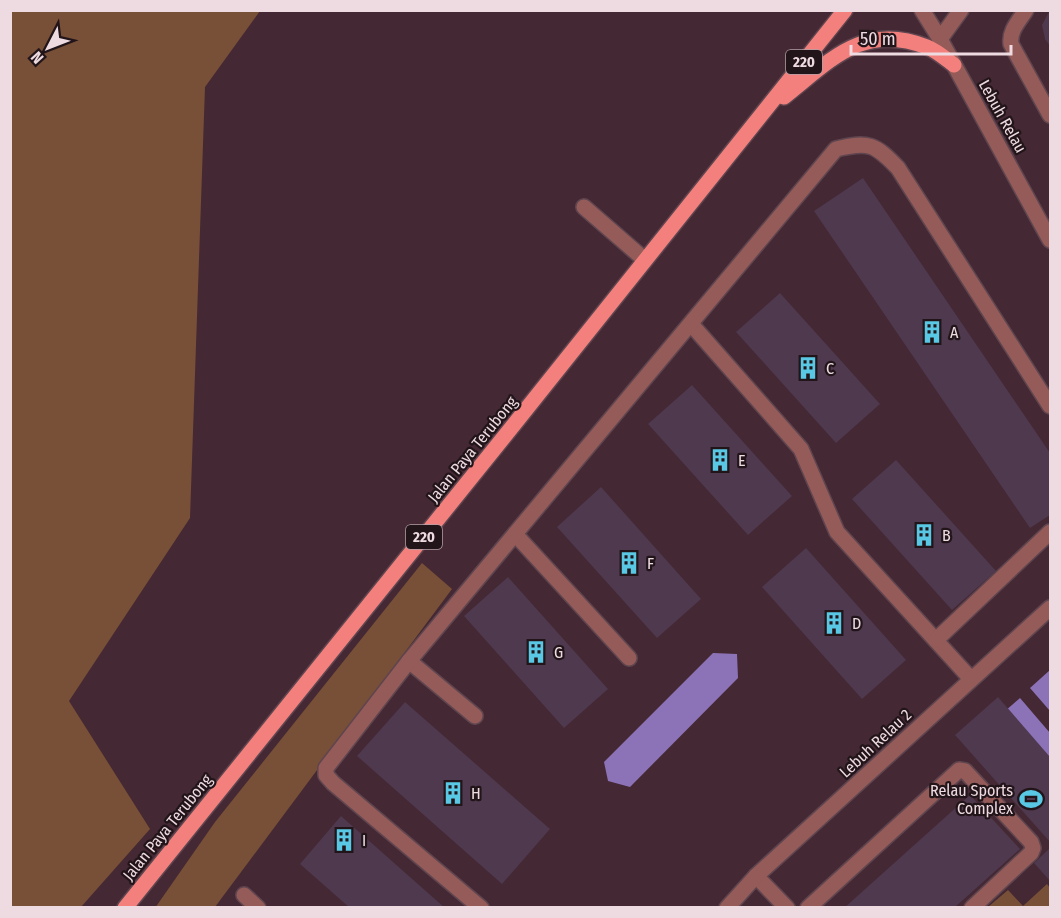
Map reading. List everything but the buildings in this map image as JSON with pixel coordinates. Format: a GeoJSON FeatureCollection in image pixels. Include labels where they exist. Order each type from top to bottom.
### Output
{"type":"FeatureCollection","features":[{"type":"Feature","properties":{"kind":"main road","name":"Jalan Paya Terubong"},"geometry":{"type":"LineString","coordinates":[[125,908],[845,10]]}},
{"type":"Feature","properties":{"kind":"main road"},"geometry":{"type":"LineString","coordinates":[[763,114],[840,53],[861,42],[901,39],[929,48],[954,65]]}},
{"type":"Feature","properties":{"kind":"street","name":"Lebuh Relau"},"geometry":{"type":"LineString","coordinates":[[922,10],[1045,218],[1050,240]]}},
{"type":"Feature","properties":{"kind":"street"},"geometry":{"type":"LineString","coordinates":[[940,39],[961,10]]}},
{"type":"Feature","properties":{"kind":"street"},"geometry":{"type":"LineString","coordinates":[[1026,10],[1012,31],[1011,44],[1050,115]]}},
{"type":"Feature","properties":{"kind":"street"},"geometry":{"type":"LineString","coordinates":[[481,908],[326,776],[326,768],[409,661],[836,149],[858,144],[881,150],[898,168],[1050,406]]}},
{"type":"Feature","properties":{"kind":"street"},"geometry":{"type":"LineString","coordinates":[[584,207],[645,260]]}},
{"type":"Feature","properties":{"kind":"street"},"geometry":{"type":"LineString","coordinates":[[691,324],[801,449],[837,532],[971,679]]}},
{"type":"Feature","properties":{"kind":"street"},"geometry":{"type":"LineString","coordinates":[[936,640],[1050,532]]}},
{"type":"Feature","properties":{"kind":"street"},"geometry":{"type":"LineString","coordinates":[[515,534],[629,658]]}},
{"type":"Feature","properties":{"kind":"street","name":"Lebuh Relau 2"},"geometry":{"type":"LineString","coordinates":[[727,908],[756,876],[1050,608]]}},
{"type":"Feature","properties":{"kind":"street"},"geometry":{"type":"LineString","coordinates":[[409,661],[475,716]]}},
{"type":"Feature","properties":{"kind":"street"},"geometry":{"type":"LineString","coordinates":[[808,908],[959,770],[965,771],[1031,842],[1033,848],[1031,853],[972,908]]}},
{"type":"Feature","properties":{"kind":"street"},"geometry":{"type":"LineString","coordinates":[[756,876],[787,908]]}},
{"type":"Feature","properties":{"kind":"street"},"geometry":{"type":"LineString","coordinates":[[244,895],[258,908]]}},
{"type":"Feature","properties":{"kind":"shaded area"},"geometry":{"type":"Polygon","coordinates":[[[10,11],[260,11],[205,87],[190,518],[69,701],[150,829],[81,907],[11,907],[10,11]]]}},
{"type":"Feature","properties":{"kind":"shaded area"},"geometry":{"type":"Polygon","coordinates":[[[422,563],[452,589],[215,907],[155,908],[215,822],[422,563]]]}},
{"type":"Feature","properties":{"kind":"shaded area"},"geometry":{"type":"Polygon","coordinates":[[[713,653],[737,654],[738,678],[630,787],[608,781],[604,762],[713,653]]]}},
{"type":"Feature","properties":{"kind":"shaded area"},"geometry":{"type":"Polygon","coordinates":[[[1050,670],[1050,711],[1030,688],[1050,670]]]}},
{"type":"Feature","properties":{"kind":"shaded area"},"geometry":{"type":"Polygon","coordinates":[[[1020,698],[1050,733],[1050,760],[1019,788],[975,737],[1020,698]]]}},
{"type":"Feature","properties":{"kind":"shaded area"},"geometry":{"type":"Polygon","coordinates":[[[1047,884],[1050,888],[1050,907],[988,907],[1008,890],[1023,906],[1047,884]]]}},
{"type":"Feature","properties":{"kind":"place","name":"A"},"geometry":{"type":"Point","coordinates":[932,332]}},
{"type":"Feature","properties":{"kind":"place","name":"C"},"geometry":{"type":"Point","coordinates":[808,368]}},
{"type":"Feature","properties":{"kind":"place","name":"E"},"geometry":{"type":"Point","coordinates":[720,460]}},
{"type":"Feature","properties":{"kind":"place","name":"B"},"geometry":{"type":"Point","coordinates":[924,535]}},
{"type":"Feature","properties":{"kind":"place","name":"F"},"geometry":{"type":"Point","coordinates":[629,563]}},
{"type":"Feature","properties":{"kind":"place","name":"D"},"geometry":{"type":"Point","coordinates":[834,623]}},
{"type":"Feature","properties":{"kind":"place","name":"G"},"geometry":{"type":"Point","coordinates":[536,652]}},
{"type":"Feature","properties":{"kind":"place","name":"H"},"geometry":{"type":"Point","coordinates":[453,793]}},
{"type":"Feature","properties":{"kind":"place","name":"Relau Sports Complex"},"geometry":{"type":"Point","coordinates":[1031,799]}},
{"type":"Feature","properties":{"kind":"place","name":"I"},"geometry":{"type":"Point","coordinates":[344,840]}}]}
